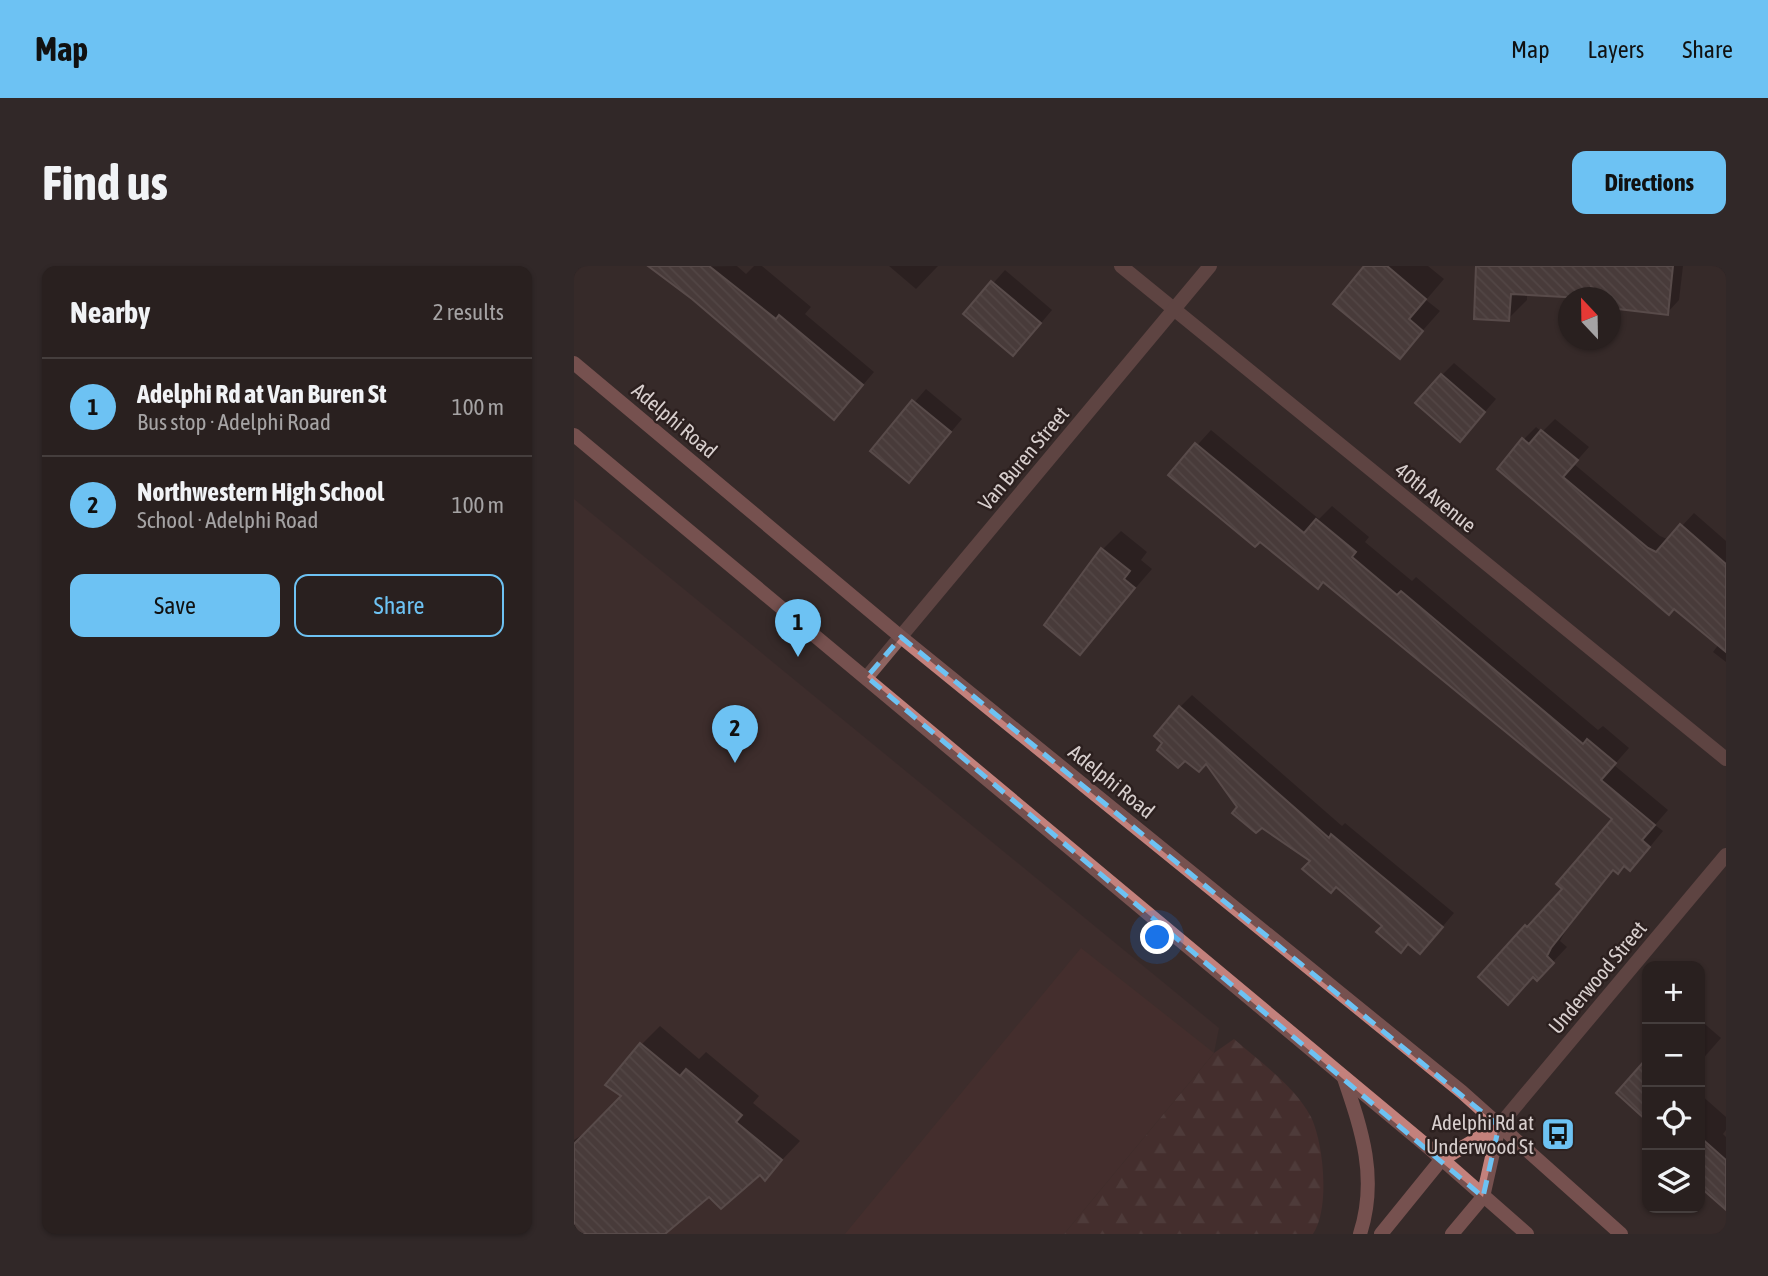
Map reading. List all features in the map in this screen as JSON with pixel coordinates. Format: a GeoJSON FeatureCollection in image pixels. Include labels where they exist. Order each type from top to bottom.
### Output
{"type":"FeatureCollection","features":[{"type":"Feature","properties":{"kind":"main road","name":"Adelphi Road"},"geometry":{"type":"LineString","coordinates":[[574,363],[901,636],[1499,1126],[1621,1234]]}},
{"type":"Feature","properties":{"kind":"main road"},"geometry":{"type":"LineString","coordinates":[[574,435],[867,677],[1527,1234]]}},
{"type":"Feature","properties":{"kind":"main road"},"geometry":{"type":"LineString","coordinates":[[1344,1077],[1365,1141],[1366,1215],[1360,1234]]}},
{"type":"Feature","properties":{"kind":"main road"},"geometry":{"type":"LineString","coordinates":[[1381,1234],[1441,1160],[1499,1126]]}},
{"type":"Feature","properties":{"kind":"main road"},"geometry":{"type":"LineString","coordinates":[[1452,1234],[1483,1197],[1499,1126]]}},
{"type":"Feature","properties":{"kind":"street","name":"40th Avenue"},"geometry":{"type":"LineString","coordinates":[[1121,266],[1726,759]]}},
{"type":"Feature","properties":{"kind":"street","name":"Van Buren Street"},"geometry":{"type":"LineString","coordinates":[[867,677],[1210,266]]}},
{"type":"Feature","properties":{"kind":"street","name":"Underwood Street"},"geometry":{"type":"LineString","coordinates":[[1499,1126],[1726,855]]}},
{"type":"Feature","properties":{"kind":"highlighted area"},"geometry":{"type":"Polygon","coordinates":[[[901,637],[1499,1126],[1483,1197],[867,677],[901,637]]]}},
{"type":"Feature","properties":{"kind":"shaded area"},"geometry":{"type":"Polygon","coordinates":[[[574,499],[1219,1028],[1214,1053],[1064,1234],[574,1234],[574,499]]]}},
{"type":"Feature","properties":{"kind":"green space"},"geometry":{"type":"Polygon","coordinates":[[[1081,948],[1214,1053],[1064,1234],[845,1234],[1081,948]]]}},
{"type":"Feature","properties":{"kind":"green space"},"geometry":{"type":"Polygon","coordinates":[[[1234,1039],[1296,1095],[1316,1129],[1322,1159],[1323,1193],[1322,1209],[1313,1234],[1064,1234],[1214,1053],[1234,1039]]]}},
{"type":"Feature","properties":{"kind":"building"},"geometry":{"type":"Polygon","coordinates":[[[648,266],[709,266],[776,319],[779,315],[863,385],[834,420],[692,299],[648,266]]]}},
{"type":"Feature","properties":{"kind":"building"},"geometry":{"type":"Polygon","coordinates":[[[1364,266],[1387,266],[1426,299],[1409,319],[1423,331],[1400,359],[1333,304],[1364,266]]]}},
{"type":"Feature","properties":{"kind":"building"},"geometry":{"type":"Polygon","coordinates":[[[1476,266],[1673,266],[1668,315],[1621,309],[1621,287],[1558,287],[1558,297],[1511,294],[1509,321],[1474,319],[1476,266]]]}},
{"type":"Feature","properties":{"kind":"building"},"geometry":{"type":"Polygon","coordinates":[[[991,281],[1041,323],[1013,356],[963,314],[991,281]]]}},
{"type":"Feature","properties":{"kind":"building"},"geometry":{"type":"Polygon","coordinates":[[[1441,374],[1485,412],[1460,442],[1415,403],[1441,374]]]}},
{"type":"Feature","properties":{"kind":"building"},"geometry":{"type":"Polygon","coordinates":[[[912,400],[951,432],[909,483],[870,451],[912,400]]]}},
{"type":"Feature","properties":{"kind":"building"},"geometry":{"type":"Polygon","coordinates":[[[1541,430],[1578,460],[1563,477],[1648,548],[1656,552],[1680,524],[1726,564],[1726,652],[1674,609],[1669,615],[1497,469],[1522,438],[1529,444],[1541,430]]]}},
{"type":"Feature","properties":{"kind":"building"},"geometry":{"type":"Polygon","coordinates":[[[1195,443],[1304,533],[1316,519],[1356,552],[1352,557],[1397,595],[1401,591],[1583,744],[1587,739],[1616,763],[1601,780],[1655,825],[1642,840],[1650,847],[1630,871],[1624,866],[1618,874],[1613,870],[1551,948],[1547,956],[1554,963],[1537,981],[1533,977],[1508,1005],[1478,977],[1562,889],[1556,884],[1612,819],[1323,582],[1318,589],[1260,542],[1255,547],[1168,475],[1195,443]]]}},
{"type":"Feature","properties":{"kind":"building"},"geometry":{"type":"Polygon","coordinates":[[[1101,548],[1130,571],[1124,579],[1135,588],[1080,655],[1044,625],[1101,548]]]}},
{"type":"Feature","properties":{"kind":"building"},"geometry":{"type":"Polygon","coordinates":[[[1179,706],[1329,838],[1331,834],[1443,927],[1420,954],[1408,944],[1401,953],[1376,932],[1382,926],[1336,887],[1331,893],[1302,869],[1310,861],[1262,828],[1256,833],[1232,813],[1237,807],[1206,764],[1199,772],[1185,761],[1178,768],[1157,750],[1162,743],[1154,736],[1179,706]]]}},
{"type":"Feature","properties":{"kind":"building"},"geometry":{"type":"Polygon","coordinates":[[[640,1043],[680,1076],[686,1069],[742,1115],[736,1122],[782,1160],[765,1181],[760,1175],[721,1209],[709,1197],[665,1234],[574,1234],[574,1144],[621,1096],[605,1085],[640,1043]]]}},
{"type":"Feature","properties":{"kind":"building"},"geometry":{"type":"Polygon","coordinates":[[[1642,1064],[1642,1116],[1616,1093],[1642,1064]]]}},
{"type":"Feature","properties":{"kind":"building"},"geometry":{"type":"Polygon","coordinates":[[[1705,1141],[1726,1160],[1726,1210],[1705,1191],[1705,1141]]]}},
{"type":"Feature","properties":{"kind":"place","name":"Adelphi Rd at Van Buren St"},"geometry":{"type":"Point","coordinates":[798,657]}},
{"type":"Feature","properties":{"kind":"place","name":"Northwestern High School"},"geometry":{"type":"Point","coordinates":[735,763]}},
{"type":"Feature","properties":{"kind":"place","name":"Adelphi Rd at Underwood St"},"geometry":{"type":"Point","coordinates":[1558,1134]}}]}
